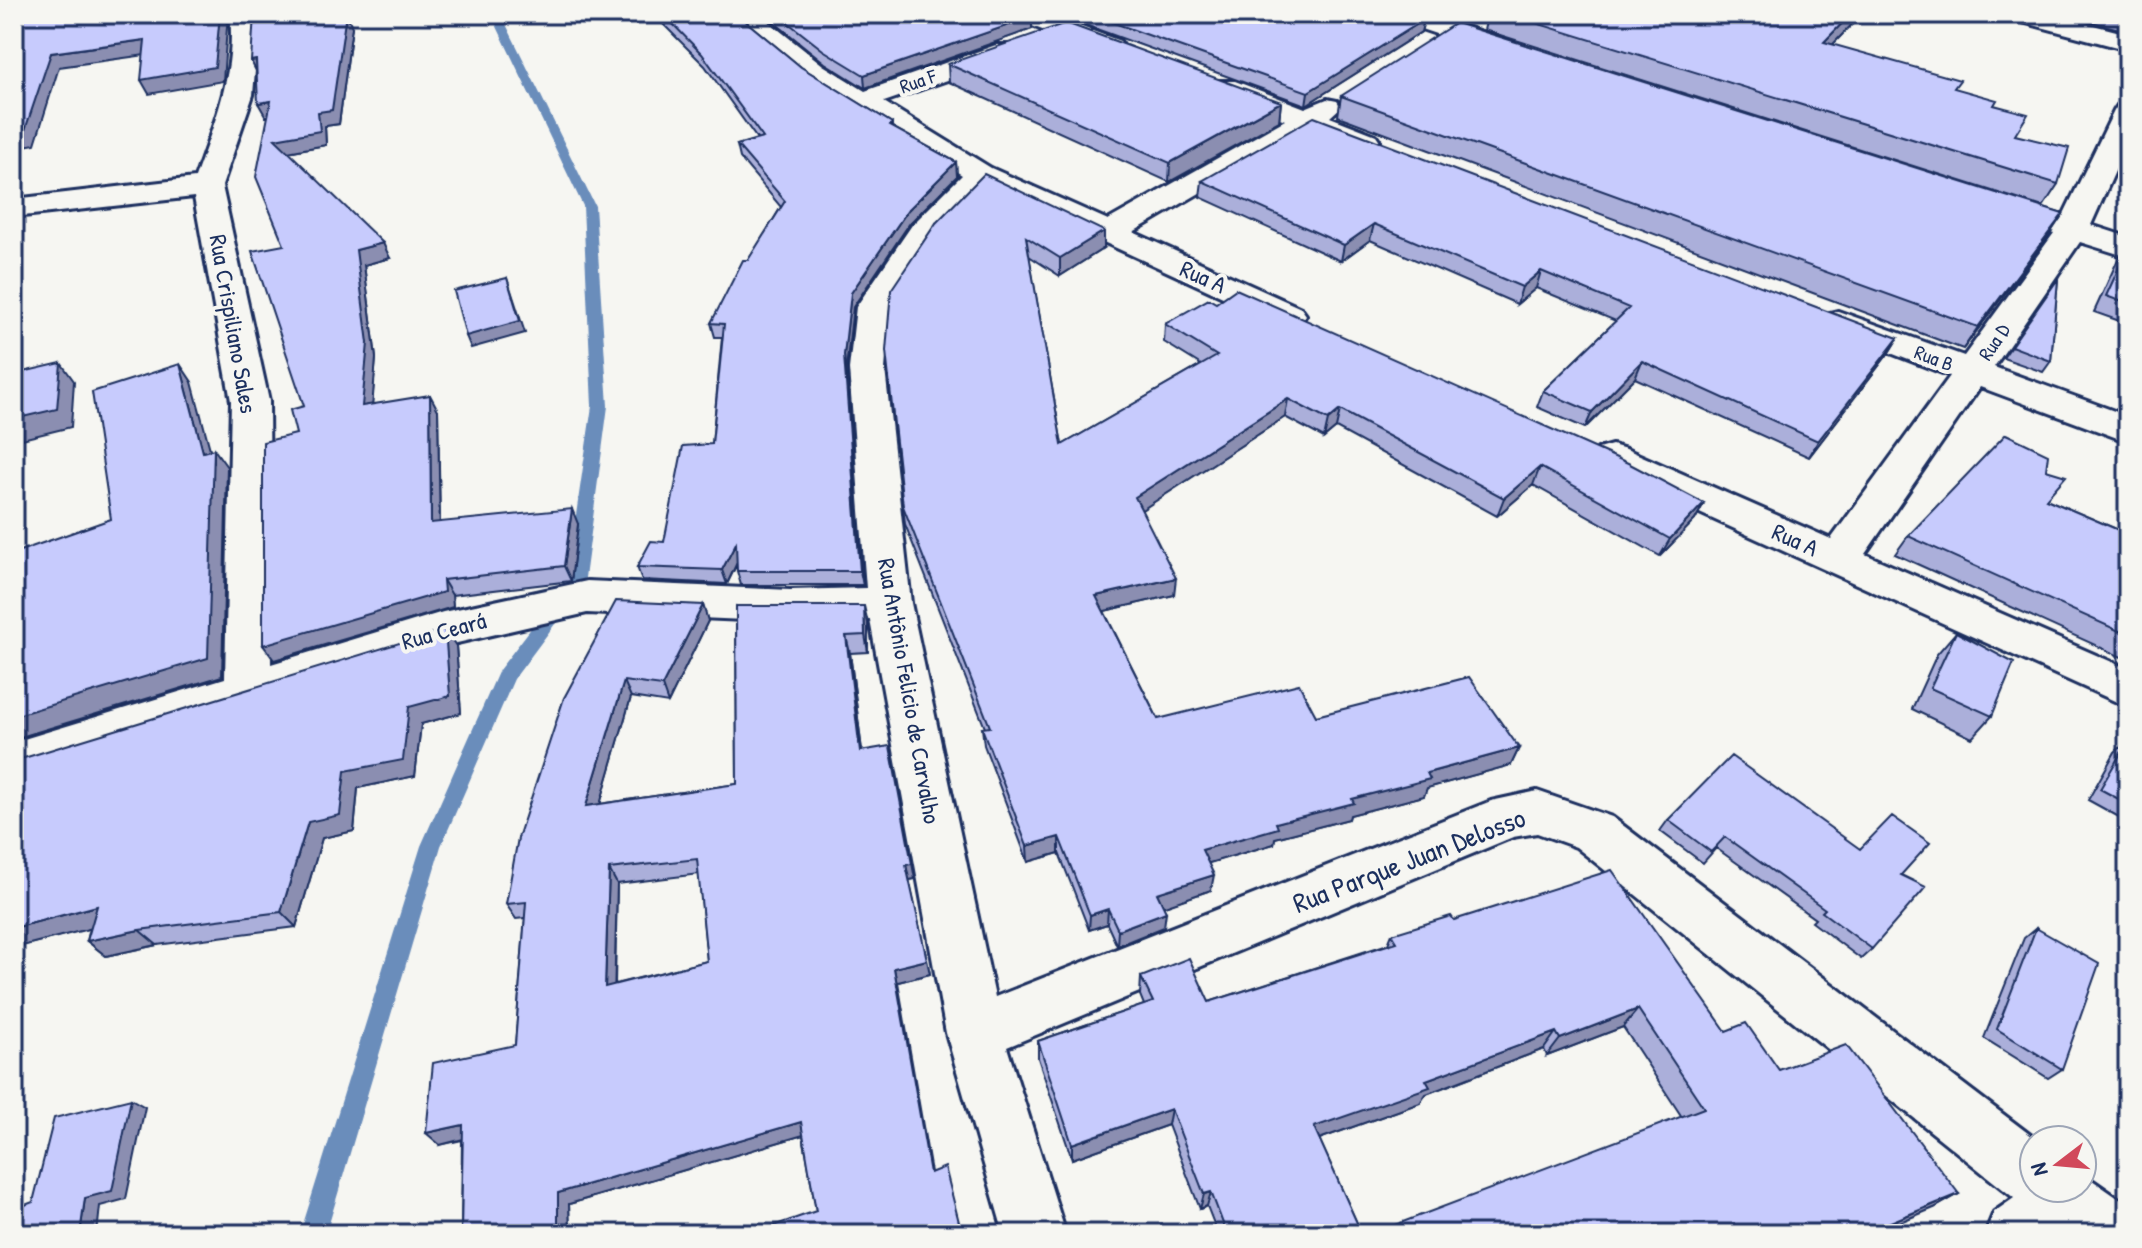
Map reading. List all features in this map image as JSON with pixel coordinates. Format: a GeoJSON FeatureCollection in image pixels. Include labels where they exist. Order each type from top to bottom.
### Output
{"type":"FeatureCollection","features":[{"type":"Feature","properties":{"kind":"street"},"geometry":{"type":"LineString","coordinates":[[14,208],[207,186],[239,95],[245,33],[243,14]]}},
{"type":"Feature","properties":{"kind":"street","name":"Rua A"},"geometry":{"type":"LineString","coordinates":[[743,14],[814,71],[980,174],[1322,330]]}},
{"type":"Feature","properties":{"kind":"street"},"geometry":{"type":"LineString","coordinates":[[1400,14],[1524,54]]}},
{"type":"Feature","properties":{"kind":"street"},"geometry":{"type":"LineString","coordinates":[[1423,46],[1473,14]]}},
{"type":"Feature","properties":{"kind":"street"},"geometry":{"type":"LineString","coordinates":[[2020,14],[2128,42]]}},
{"type":"Feature","properties":{"kind":"street"},"geometry":{"type":"LineString","coordinates":[[1051,20],[1137,56]]}},
{"type":"Feature","properties":{"kind":"street","name":"Rua F"},"geometry":{"type":"LineString","coordinates":[[862,101],[1051,20]]}},
{"type":"Feature","properties":{"kind":"street"},"geometry":{"type":"LineString","coordinates":[[1195,76],[1397,153]]}},
{"type":"Feature","properties":{"kind":"street"},"geometry":{"type":"LineString","coordinates":[[1107,234],[1346,95]]}},
{"type":"Feature","properties":{"kind":"street","name":"Rua D"},"geometry":{"type":"LineString","coordinates":[[1839,559],[2073,229],[2128,111]]}},
{"type":"Feature","properties":{"kind":"street","name":"Rua Antônio Felicio de Carvalho"},"geometry":{"type":"LineString","coordinates":[[980,174],[923,232],[873,307],[867,369],[889,603],[974,1033],[1035,1234]]}},
{"type":"Feature","properties":{"kind":"street","name":"Rua Crispiliano Sales"},"geometry":{"type":"LineString","coordinates":[[207,186],[250,401],[248,688]]}},
{"type":"Feature","properties":{"kind":"street"},"geometry":{"type":"LineString","coordinates":[[1982,200],[2128,247]]}},
{"type":"Feature","properties":{"kind":"street","name":"Rua B"},"geometry":{"type":"LineString","coordinates":[[1811,311],[2128,430]]}},
{"type":"Feature","properties":{"kind":"street","name":"Rua A"},"geometry":{"type":"LineString","coordinates":[[1581,445],[2128,689]]}},
{"type":"Feature","properties":{"kind":"street","name":"Rua Ceará"},"geometry":{"type":"LineString","coordinates":[[14,762],[443,629],[587,597],[790,606],[889,603]]}},
{"type":"Feature","properties":{"kind":"street","name":"Rua Parque Juan Delosso"},"geometry":{"type":"LineString","coordinates":[[974,1033],[1509,816],[1537,812],[1594,832],[2018,1163]]}},
{"type":"Feature","properties":{"kind":"street"},"geometry":{"type":"LineString","coordinates":[[2016,1234],[2038,1204]]}},
{"type":"Feature","properties":{"kind":"street","name":"Rua Parque Juan Delosso"},"geometry":{"type":"LineString","coordinates":[[2073,1204],[2116,1234]]}},
{"type":"Feature","properties":{"kind":"building"},"geometry":{"type":"Polygon","coordinates":[[[14,14],[220,14],[215,67],[141,80],[145,40],[51,53],[25,130],[14,132],[14,14]]]}},
{"type":"Feature","properties":{"kind":"building"},"geometry":{"type":"Polygon","coordinates":[[[254,14],[346,14],[332,110],[318,112],[320,131],[275,139],[383,243],[356,250],[368,343],[362,406],[430,395],[431,523],[572,509],[564,566],[443,580],[444,592],[263,645],[263,442],[296,434],[290,410],[304,406],[252,251],[284,245],[256,177],[271,101],[258,103],[256,60],[251,61],[254,14]]]}},
{"type":"Feature","properties":{"kind":"building"},"geometry":{"type":"Polygon","coordinates":[[[663,14],[737,14],[801,67],[892,123],[890,126],[956,162],[908,210],[851,293],[844,355],[860,571],[737,571],[736,543],[722,570],[637,567],[651,541],[664,542],[683,446],[712,444],[724,324],[711,323],[743,260],[748,260],[785,201],[737,145],[763,138],[702,54],[663,14]]]}},
{"type":"Feature","properties":{"kind":"building"},"geometry":{"type":"Polygon","coordinates":[[[777,14],[1024,14],[1032,17],[864,75],[823,50],[777,14]]]}},
{"type":"Feature","properties":{"kind":"building"},"geometry":{"type":"Polygon","coordinates":[[[1089,14],[1406,14],[1424,20],[1308,92],[1089,14]]]}},
{"type":"Feature","properties":{"kind":"building"},"geometry":{"type":"Polygon","coordinates":[[[1507,14],[1851,14],[1824,42],[1960,80],[1954,88],[1997,100],[1994,105],[2028,114],[2015,135],[2069,148],[2058,184],[1507,14]]]}},
{"type":"Feature","properties":{"kind":"building"},"geometry":{"type":"Polygon","coordinates":[[[1066,23],[1281,102],[1170,163],[948,64],[1066,23]]]}},
{"type":"Feature","properties":{"kind":"building"},"geometry":{"type":"Polygon","coordinates":[[[1456,23],[2063,214],[1978,327],[1341,96],[1456,23]]]}},
{"type":"Feature","properties":{"kind":"building"},"geometry":{"type":"Polygon","coordinates":[[[1314,117],[1898,338],[1818,441],[1642,361],[1592,412],[1543,391],[1629,308],[1541,271],[1522,287],[1374,224],[1344,245],[1202,181],[1314,117]]]}},
{"type":"Feature","properties":{"kind":"building"},"geometry":{"type":"Polygon","coordinates":[[[984,174],[1104,231],[1060,258],[1026,237],[1062,445],[1217,356],[1165,324],[1209,299],[1216,303],[1236,289],[1628,463],[1704,503],[1670,539],[1540,467],[1504,498],[1340,410],[1328,420],[1288,399],[1135,497],[1176,578],[1096,596],[1158,719],[1299,684],[1316,716],[1469,677],[1519,748],[1427,773],[1430,779],[1352,799],[1354,803],[1276,823],[1278,828],[1202,850],[1214,875],[1157,893],[1166,912],[1118,930],[1108,909],[1090,915],[1059,837],[1027,846],[982,728],[990,727],[903,506],[886,351],[891,290],[936,223],[984,174]]]}},
{"type":"Feature","properties":{"kind":"building"},"geometry":{"type":"Polygon","coordinates":[[[2128,248],[2128,304],[2106,296],[2128,248]]]}},
{"type":"Feature","properties":{"kind":"building"},"geometry":{"type":"Polygon","coordinates":[[[507,278],[520,321],[466,336],[454,291],[507,278]]]}},
{"type":"Feature","properties":{"kind":"building"},"geometry":{"type":"Polygon","coordinates":[[[2058,279],[2051,361],[2011,346],[2058,279]]]}},
{"type":"Feature","properties":{"kind":"building"},"geometry":{"type":"Polygon","coordinates":[[[61,363],[57,409],[14,419],[14,374],[61,363]]]}},
{"type":"Feature","properties":{"kind":"building"},"geometry":{"type":"Polygon","coordinates":[[[180,364],[203,452],[214,449],[208,658],[14,716],[14,553],[111,519],[92,392],[180,364]]]}},
{"type":"Feature","properties":{"kind":"building"},"geometry":{"type":"Polygon","coordinates":[[[2006,434],[2048,454],[2046,470],[2066,476],[2046,499],[2128,534],[2128,635],[1908,536],[2006,434]]]}},
{"type":"Feature","properties":{"kind":"building"},"geometry":{"type":"Polygon","coordinates":[[[616,601],[703,605],[662,686],[624,681],[586,806],[737,784],[736,606],[864,606],[865,635],[846,636],[860,751],[890,746],[912,864],[906,865],[927,960],[894,968],[930,1173],[945,1167],[962,1234],[750,1234],[816,1211],[801,1122],[558,1193],[558,1234],[461,1234],[463,1125],[426,1133],[433,1063],[515,1045],[526,902],[506,904],[518,838],[564,698],[616,601]],[[697,859],[609,869],[605,987],[707,961],[697,859]]]}},
{"type":"Feature","properties":{"kind":"building"},"geometry":{"type":"Polygon","coordinates":[[[445,629],[450,696],[409,707],[403,760],[345,771],[340,815],[308,822],[281,912],[139,930],[87,941],[97,906],[14,928],[14,761],[445,629]]]}},
{"type":"Feature","properties":{"kind":"building"},"geometry":{"type":"Polygon","coordinates":[[[1956,632],[2014,663],[1992,716],[1930,688],[1956,632]]]}},
{"type":"Feature","properties":{"kind":"building"},"geometry":{"type":"Polygon","coordinates":[[[2128,741],[2128,804],[2100,789],[2128,741]]]}},
{"type":"Feature","properties":{"kind":"building"},"geometry":{"type":"Polygon","coordinates":[[[1731,756],[1860,849],[1892,816],[1930,843],[1901,875],[1926,887],[1872,949],[1822,912],[1825,909],[1725,837],[1711,852],[1668,820],[1731,756]]]}},
{"type":"Feature","properties":{"kind":"building"},"geometry":{"type":"Polygon","coordinates":[[[1612,870],[1726,1031],[1746,1023],[1779,1070],[1846,1045],[1959,1194],[1888,1223],[1894,1231],[1888,1234],[1371,1234],[1704,1108],[1638,1009],[1560,1039],[1556,1032],[1426,1080],[1430,1087],[1314,1127],[1362,1234],[1227,1234],[1211,1192],[1204,1194],[1171,1109],[1072,1144],[1038,1041],[1153,1002],[1141,977],[1189,958],[1209,1002],[1397,942],[1392,934],[1451,916],[1454,920],[1612,870]]]}},
{"type":"Feature","properties":{"kind":"building"},"geometry":{"type":"Polygon","coordinates":[[[2036,928],[2099,964],[2062,1069],[1997,1029],[2036,928]]]}},
{"type":"Feature","properties":{"kind":"building"},"geometry":{"type":"Polygon","coordinates":[[[131,1099],[112,1191],[85,1198],[80,1234],[14,1234],[14,1209],[33,1202],[54,1118],[131,1099]]]}},
{"type":"Feature","properties":{"kind":"waterway"},"geometry":{"type":"LineString","coordinates":[[313,1234],[431,846],[506,675],[575,585],[600,406],[589,206],[496,14]]}}]}
